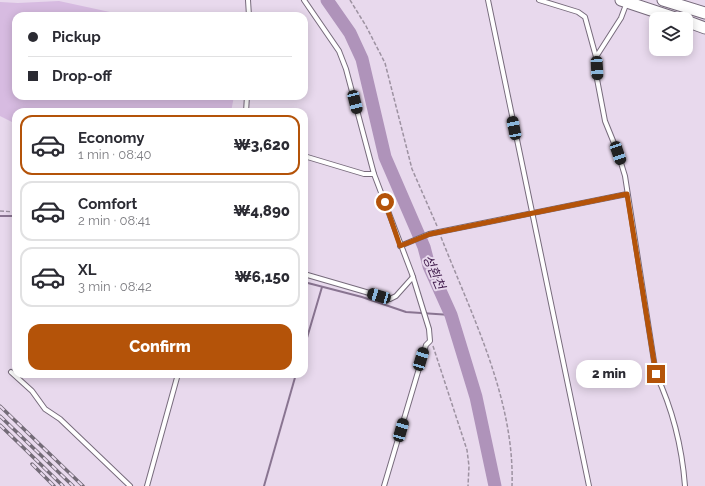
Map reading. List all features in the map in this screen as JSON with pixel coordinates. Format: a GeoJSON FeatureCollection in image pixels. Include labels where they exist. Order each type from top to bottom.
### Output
{"type":"FeatureCollection","features":[{"type":"Feature","properties":{"kind":"main road"},"geometry":{"type":"LineString","coordinates":[[663,0],[705,13]]}},
{"type":"Feature","properties":{"kind":"main road"},"geometry":{"type":"LineString","coordinates":[[625,1],[657,12]]}},
{"type":"Feature","properties":{"kind":"main road"},"geometry":{"type":"LineString","coordinates":[[693,24],[705,28]]}},
{"type":"Feature","properties":{"kind":"lane"},"geometry":{"type":"LineString","coordinates":[[248,0],[249,12]]}},
{"type":"Feature","properties":{"kind":"lane"},"geometry":{"type":"LineString","coordinates":[[304,0],[339,51],[344,63],[374,174],[413,277],[429,329],[430,341],[426,345],[384,486]]}},
{"type":"Feature","properties":{"kind":"lane"},"geometry":{"type":"LineString","coordinates":[[488,0],[589,486]]}},
{"type":"Feature","properties":{"kind":"lane"},"geometry":{"type":"LineString","coordinates":[[539,0],[578,12],[585,17],[596,57],[597,79],[605,121],[621,161],[656,374],[668,400],[675,423],[686,486]]}},
{"type":"Feature","properties":{"kind":"lane"},"geometry":{"type":"LineString","coordinates":[[596,57],[621,18],[625,1]]}},
{"type":"Feature","properties":{"kind":"lane"},"geometry":{"type":"LineString","coordinates":[[308,157],[364,174],[374,174]]}},
{"type":"Feature","properties":{"kind":"lane"},"geometry":{"type":"LineString","coordinates":[[400,246],[430,234],[627,194]]}},
{"type":"Feature","properties":{"kind":"lane"},"geometry":{"type":"LineString","coordinates":[[308,275],[390,299],[396,296],[413,277]]}},
{"type":"Feature","properties":{"kind":"lane"},"geometry":{"type":"LineString","coordinates":[[18,378],[32,391],[45,409],[60,419],[130,486]]}},
{"type":"Feature","properties":{"kind":"lane"},"geometry":{"type":"LineString","coordinates":[[147,486],[177,378]]}},
{"type":"Feature","properties":{"kind":"path"},"geometry":{"type":"LineString","coordinates":[[350,0],[366,26],[385,63],[412,169],[440,232],[496,380],[513,463],[512,486]]}},
{"type":"Feature","properties":{"kind":"path"},"geometry":{"type":"LineString","coordinates":[[0,211],[12,212]]}},
{"type":"Feature","properties":{"kind":"path"},"geometry":{"type":"LineString","coordinates":[[430,341],[434,349],[467,450],[469,466],[468,486]]}},
{"type":"Feature","properties":{"kind":"shaded area"},"geometry":{"type":"Polygon","coordinates":[[[59,1],[110,12],[12,12],[12,100],[233,100],[232,108],[12,108],[12,122],[0,116],[0,2],[18,3],[59,1]]]}},
{"type":"Feature","properties":{"kind":"waterway","name":"성환천"},"geometry":{"type":"LineString","coordinates":[[327,0],[350,33],[362,59],[385,157],[424,247],[429,266],[451,315],[476,397],[495,486]]}},
{"type":"Feature","properties":{"kind":"waterway"},"geometry":{"type":"LineString","coordinates":[[0,216],[12,216]]}},
{"type":"Feature","properties":{"kind":"waterway"},"geometry":{"type":"LineString","coordinates":[[308,283],[362,297],[406,312],[451,315]]}},
{"type":"Feature","properties":{"kind":"waterway"},"geometry":{"type":"LineString","coordinates":[[308,334],[322,287]]}},
{"type":"Feature","properties":{"kind":"waterway"},"geometry":{"type":"LineString","coordinates":[[264,486],[295,378]]}},
{"type":"Feature","properties":{"kind":"railway"},"geometry":{"type":"LineString","coordinates":[[0,406],[83,486]]}},
{"type":"Feature","properties":{"kind":"railway"},"geometry":{"type":"LineString","coordinates":[[0,416],[73,486]]}},
{"type":"Feature","properties":{"kind":"railway"},"geometry":{"type":"LineString","coordinates":[[0,425],[63,486]]}},
{"type":"Feature","properties":{"kind":"railway"},"geometry":{"type":"LineString","coordinates":[[32,464],[54,486]]}},
{"type":"Feature","properties":{"kind":"route"},"geometry":{"type":"LineString","coordinates":[[385,202],[400,246],[430,234],[627,194],[656,374]]}}]}
